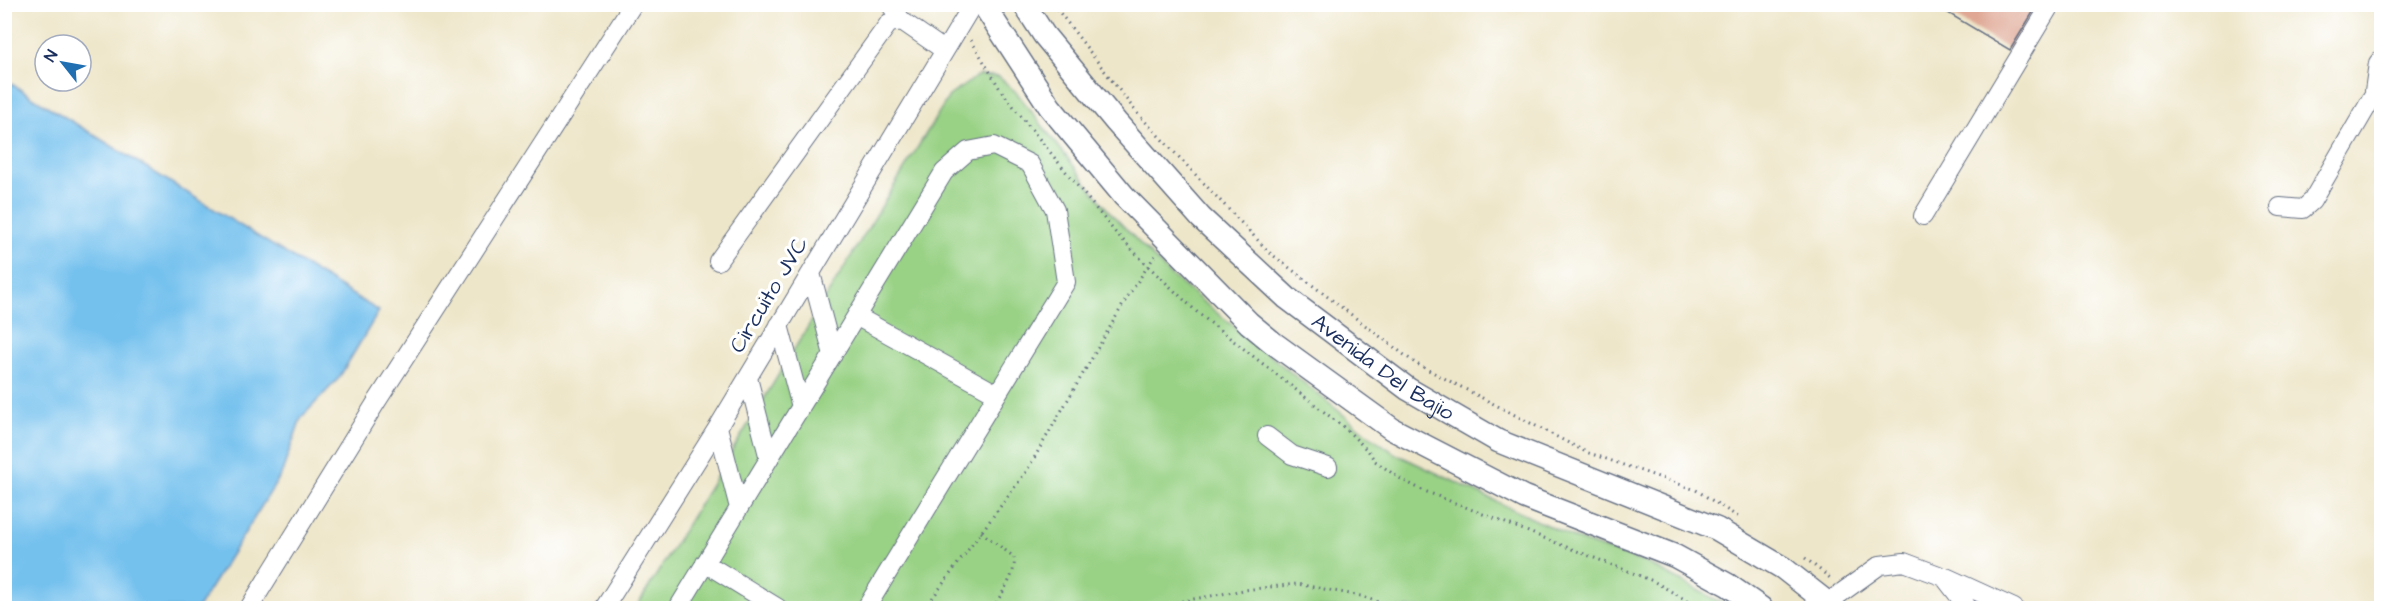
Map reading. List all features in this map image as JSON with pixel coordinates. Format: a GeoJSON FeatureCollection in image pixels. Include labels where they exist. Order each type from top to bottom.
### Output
{"type":"FeatureCollection","features":[{"type":"Feature","properties":{"kind":"main road","name":"Avenida Del Bajio"},"geometry":{"type":"LineString","coordinates":[[983,4],[1050,106],[1124,196],[1249,323],[1272,342],[1392,429],[1524,496],[1675,556],[1728,585],[1760,608]]}},
{"type":"Feature","properties":{"kind":"main road","name":"Avenida Del Bajio"},"geometry":{"type":"LineString","coordinates":[[1024,4],[1044,35],[1116,122],[1201,218],[1287,298],[1408,389],[1498,441],[1717,529],[1835,601]]}},
{"type":"Feature","properties":{"kind":"lane"},"geometry":{"type":"LineString","coordinates":[[249,609],[376,401],[633,4]]}},
{"type":"Feature","properties":{"kind":"lane"},"geometry":{"type":"LineString","coordinates":[[890,4],[902,21],[944,50]]}},
{"type":"Feature","properties":{"kind":"lane","name":"Circuito JVC"},"geometry":{"type":"LineString","coordinates":[[604,609],[718,427],[973,4]]}},
{"type":"Feature","properties":{"kind":"lane"},"geometry":{"type":"LineString","coordinates":[[1923,216],[2051,4]]}},
{"type":"Feature","properties":{"kind":"lane"},"geometry":{"type":"LineString","coordinates":[[718,261],[889,23],[902,21]]}},
{"type":"Feature","properties":{"kind":"lane"},"geometry":{"type":"LineString","coordinates":[[2280,207],[2303,208],[2312,201],[2378,86],[2378,63],[2382,58]]}},
{"type":"Feature","properties":{"kind":"lane"},"geometry":{"type":"LineString","coordinates":[[678,609],[944,172],[968,151],[994,146],[1030,164],[1054,210],[1066,282],[866,609]]}},
{"type":"Feature","properties":{"kind":"lane"},"geometry":{"type":"LineString","coordinates":[[811,273],[833,355]]}},
{"type":"Feature","properties":{"kind":"lane"},"geometry":{"type":"LineString","coordinates":[[856,316],[997,394]]}},
{"type":"Feature","properties":{"kind":"lane"},"geometry":{"type":"LineString","coordinates":[[779,325],[801,407]]}},
{"type":"Feature","properties":{"kind":"lane"},"geometry":{"type":"LineString","coordinates":[[747,378],[769,459]]}},
{"type":"Feature","properties":{"kind":"lane"},"geometry":{"type":"LineString","coordinates":[[718,427],[739,508]]}},
{"type":"Feature","properties":{"kind":"lane"},"geometry":{"type":"LineString","coordinates":[[1267,435],[1292,455],[1328,467]]}},
{"type":"Feature","properties":{"kind":"lane"},"geometry":{"type":"LineString","coordinates":[[1835,601],[1880,565],[1904,562],[1944,577],[2014,609]]}},
{"type":"Feature","properties":{"kind":"lane"},"geometry":{"type":"LineString","coordinates":[[705,563],[778,609]]}},
{"type":"Feature","properties":{"kind":"lane"},"geometry":{"type":"LineString","coordinates":[[1944,577],[1968,609]]}},
{"type":"Feature","properties":{"kind":"path"},"geometry":{"type":"LineString","coordinates":[[1053,4],[1137,113],[1270,253],[1415,363],[1586,452],[1696,490],[1745,521]]}},
{"type":"Feature","properties":{"kind":"path"},"geometry":{"type":"LineString","coordinates":[[960,23],[1000,89]]}},
{"type":"Feature","properties":{"kind":"path"},"geometry":{"type":"LineString","coordinates":[[925,609],[1026,472],[1133,288],[1168,239]]}},
{"type":"Feature","properties":{"kind":"path"},"geometry":{"type":"LineString","coordinates":[[981,532],[1014,557],[1015,565],[1012,573],[993,609]]}},
{"type":"Feature","properties":{"kind":"path"},"geometry":{"type":"LineString","coordinates":[[1804,558],[1835,601]]}},
{"type":"Feature","properties":{"kind":"path"},"geometry":{"type":"LineString","coordinates":[[1165,609],[1177,602],[1244,590],[1297,584],[1361,596],[1395,609]]}},
{"type":"Feature","properties":{"kind":"path"},"geometry":{"type":"LineString","coordinates":[[1523,609],[1561,604],[1569,609]]}},
{"type":"Feature","properties":{"kind":"green space"},"geometry":{"type":"Polygon","coordinates":[[[979,75],[999,77],[1017,93],[1108,210],[1169,274],[1366,433],[1396,454],[1576,539],[1649,564],[1731,608],[636,608],[949,96],[979,75]]]}},
{"type":"Feature","properties":{"kind":"water"},"geometry":{"type":"Polygon","coordinates":[[[5,80],[379,311],[339,378],[301,418],[281,475],[198,608],[5,608],[5,80]]]}},
{"type":"Feature","properties":{"kind":"building"},"geometry":{"type":"Polygon","coordinates":[[[1933,4],[2038,4],[2010,50],[1933,4]]]}}]}
